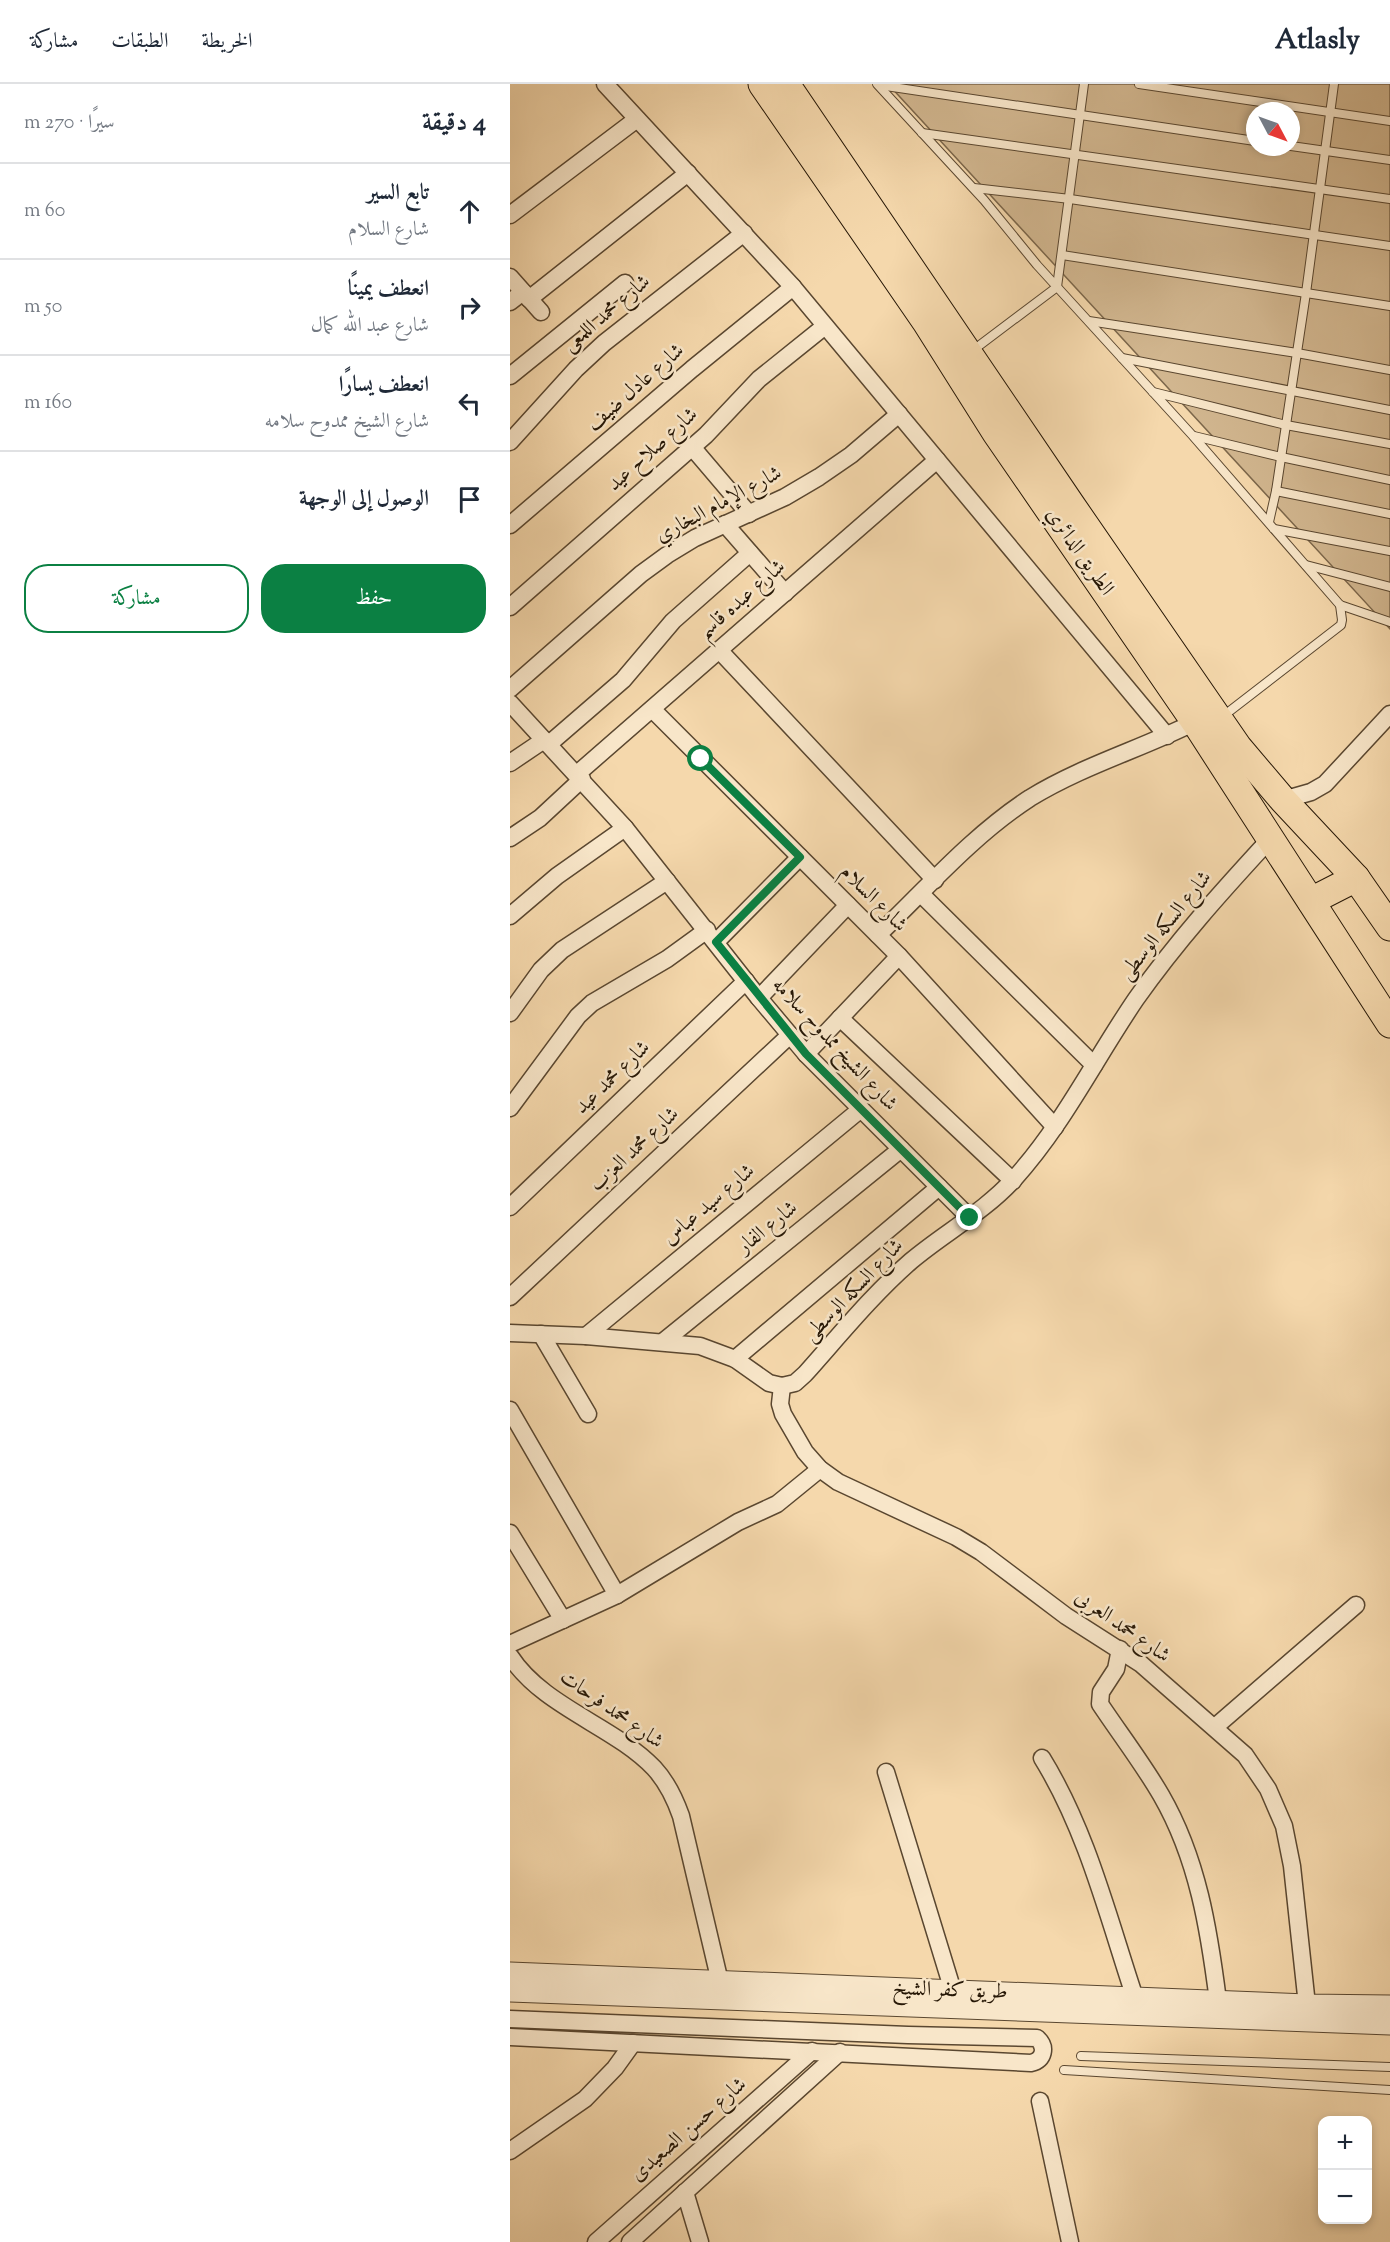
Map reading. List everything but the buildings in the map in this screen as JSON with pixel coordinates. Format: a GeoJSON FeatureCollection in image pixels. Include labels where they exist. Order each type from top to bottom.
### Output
{"type":"FeatureCollection","features":[{"type":"Feature","properties":{"kind":"highway","name":"الطريق الدائري"},"geometry":{"type":"LineString","coordinates":[[762,84],[926,322],[996,433],[1153,641]]}},
{"type":"Feature","properties":{"kind":"highway","name":"الطريق الدائري"},"geometry":{"type":"LineString","coordinates":[[786,84],[969,354],[1207,721],[1270,839],[1390,1024]]}},
{"type":"Feature","properties":{"kind":"highway","name":"الطريق الدائري"},"geometry":{"type":"LineString","coordinates":[[1207,721],[1238,747],[1283,800],[1356,878],[1390,927]]}},
{"type":"Feature","properties":{"kind":"highway"},"geometry":{"type":"LineString","coordinates":[[1311,901],[1356,878]]}},
{"type":"Feature","properties":{"kind":"street"},"geometry":{"type":"LineString","coordinates":[[605,84],[793,287],[1167,736]]}},
{"type":"Feature","properties":{"kind":"street"},"geometry":{"type":"LineString","coordinates":[[510,215],[637,119]]}},
{"type":"Feature","properties":{"kind":"street"},"geometry":{"type":"LineString","coordinates":[[521,298],[688,173]]}},
{"type":"Feature","properties":{"kind":"street","name":"شارع محمد اللمعى"},"geometry":{"type":"LineString","coordinates":[[510,442],[576,369],[604,343],[744,233]]}},
{"type":"Feature","properties":{"kind":"street"},"geometry":{"type":"LineString","coordinates":[[510,277],[521,298],[541,312]]}},
{"type":"Feature","properties":{"kind":"street"},"geometry":{"type":"LineString","coordinates":[[510,376],[625,282]]}},
{"type":"Feature","properties":{"kind":"street","name":"شارع عادل ضيف"},"geometry":{"type":"LineString","coordinates":[[510,525],[692,369],[793,287]]}},
{"type":"Feature","properties":{"kind":"street","name":"شارع صلاح عيد"},"geometry":{"type":"LineString","coordinates":[[510,607],[692,447],[759,379],[825,326]]}},
{"type":"Feature","properties":{"kind":"street","name":"شارع الإمام البخاري"},"geometry":{"type":"LineString","coordinates":[[510,689],[641,574],[667,555],[695,538],[785,497],[819,477],[851,455],[899,414]]}},
{"type":"Feature","properties":{"kind":"street"},"geometry":{"type":"LineString","coordinates":[[692,447],[749,514]]}},
{"type":"Feature","properties":{"kind":"street","name":"شارع عبده قاسم"},"geometry":{"type":"LineString","coordinates":[[510,838],[540,818],[652,709],[937,460]]}},
{"type":"Feature","properties":{"kind":"street"},"geometry":{"type":"LineString","coordinates":[[725,524],[785,593]]}},
{"type":"Feature","properties":{"kind":"street"},"geometry":{"type":"LineString","coordinates":[[510,763],[547,742],[623,680],[673,621],[750,553]]}},
{"type":"Feature","properties":{"kind":"street"},"geometry":{"type":"LineString","coordinates":[[719,650],[935,880]]}},
{"type":"Feature","properties":{"kind":"street","name":"شارع الشيخ ممدوح سلامه"},"geometry":{"type":"LineString","coordinates":[[510,703],[625,828],[806,1054],[970,1218]]}},
{"type":"Feature","properties":{"kind":"street","name":"شارع السلام"},"geometry":{"type":"LineString","coordinates":[[652,709],[899,956],[1055,1127]]}},
{"type":"Feature","properties":{"kind":"street"},"geometry":{"type":"LineString","coordinates":[[1283,800],[1311,792],[1325,784],[1390,714]]}},
{"type":"Feature","properties":{"kind":"street"},"geometry":{"type":"LineString","coordinates":[[878,935],[999,821],[1030,798],[1064,779],[1207,721]]}},
{"type":"Feature","properties":{"kind":"street"},"geometry":{"type":"LineString","coordinates":[[510,916],[550,882],[625,828]]}},
{"type":"Feature","properties":{"kind":"street","name":"شارع السكه الوسطى"},"geometry":{"type":"LineString","coordinates":[[782,1386],[795,1383],[805,1374],[882,1288],[905,1267],[970,1218],[1013,1181],[1055,1127],[1137,998],[1185,934],[1270,839]]}},
{"type":"Feature","properties":{"kind":"street"},"geometry":{"type":"LineString","coordinates":[[510,1108],[566,1031],[592,1003],[711,936],[800,857]]}},
{"type":"Feature","properties":{"kind":"street"},"geometry":{"type":"LineString","coordinates":[[510,1013],[541,970],[562,950],[667,881]]}},
{"type":"Feature","properties":{"kind":"street"},"geometry":{"type":"LineString","coordinates":[[921,894],[1094,1065]]}},
{"type":"Feature","properties":{"kind":"street"},"geometry":{"type":"LineString","coordinates":[[759,998],[848,905]]}},
{"type":"Feature","properties":{"kind":"street"},"geometry":{"type":"LineString","coordinates":[[806,1054],[899,956]]}},
{"type":"Feature","properties":{"kind":"street","name":"شارع محمد عيد"},"geometry":{"type":"LineString","coordinates":[[510,1207],[746,981]]}},
{"type":"Feature","properties":{"kind":"street"},"geometry":{"type":"LineString","coordinates":[[840,1018],[1013,1181]]}},
{"type":"Feature","properties":{"kind":"street","name":"شارع محمد العزب"},"geometry":{"type":"LineString","coordinates":[[510,1297],[790,1035]]}},
{"type":"Feature","properties":{"kind":"street","name":"شارع سيد عباس"},"geometry":{"type":"LineString","coordinates":[[586,1336],[861,1109]]}},
{"type":"Feature","properties":{"kind":"street","name":"شارع الفار"},"geometry":{"type":"LineString","coordinates":[[664,1341],[901,1149]]}},
{"type":"Feature","properties":{"kind":"street"},"geometry":{"type":"LineString","coordinates":[[735,1359],[939,1187]]}},
{"type":"Feature","properties":{"kind":"street"},"geometry":{"type":"LineString","coordinates":[[510,1333],[664,1341],[700,1346],[735,1359],[769,1383],[782,1386]]}},
{"type":"Feature","properties":{"kind":"street"},"geometry":{"type":"LineString","coordinates":[[541,1334],[588,1414]]}},
{"type":"Feature","properties":{"kind":"street","name":"شارع محمد العربى"},"geometry":{"type":"LineString","coordinates":[[782,1386],[780,1404],[783,1414],[805,1452],[820,1469],[838,1482],[969,1544],[1066,1616],[1141,1664],[1245,1755],[1268,1789],[1284,1826],[1292,1866],[1307,2005]]}},
{"type":"Feature","properties":{"kind":"street"},"geometry":{"type":"LineString","coordinates":[[510,1410],[617,1595]]}},
{"type":"Feature","properties":{"kind":"street"},"geometry":{"type":"LineString","coordinates":[[510,1644],[617,1595],[738,1522],[777,1504],[820,1469]]}},
{"type":"Feature","properties":{"kind":"street"},"geometry":{"type":"LineString","coordinates":[[510,1533],[563,1620]]}},
{"type":"Feature","properties":{"kind":"street"},"geometry":{"type":"LineString","coordinates":[[1215,1727],[1356,1605]]}},
{"type":"Feature","properties":{"kind":"street"},"geometry":{"type":"LineString","coordinates":[[1120,1649],[1116,1669],[1101,1692],[1100,1704],[1161,1795],[1181,1838],[1200,1893],[1208,1927],[1218,2001]]}},
{"type":"Feature","properties":{"kind":"street","name":"شارع محمد فرحات"},"geometry":{"type":"LineString","coordinates":[[510,1656],[527,1677],[544,1691],[637,1754],[655,1769],[672,1793],[681,1816],[720,1982]]}},
{"type":"Feature","properties":{"kind":"street"},"geometry":{"type":"LineString","coordinates":[[1042,1758],[1060,1787],[1074,1818],[1135,1998]]}},
{"type":"Feature","properties":{"kind":"street"},"geometry":{"type":"LineString","coordinates":[[886,1772],[953,1991]]}},
{"type":"Feature","properties":{"kind":"street","name":"طريق كفر الشيخ"},"geometry":{"type":"LineString","coordinates":[[510,1973],[563,1984],[975,2000],[1390,2024]]}},
{"type":"Feature","properties":{"kind":"street","name":"طريق كفر الشيخ"},"geometry":{"type":"LineString","coordinates":[[510,1991],[563,1984],[720,1982],[953,1991],[975,2000],[1135,1998],[1390,2006]]}},
{"type":"Feature","properties":{"kind":"street"},"geometry":{"type":"LineString","coordinates":[[510,2019],[908,2036],[1037,2038],[1043,2047],[1041,2058],[1031,2063],[510,2037]]}},
{"type":"Feature","properties":{"kind":"street"},"geometry":{"type":"LineString","coordinates":[[510,2151],[585,2099],[615,2068],[633,2043]]}},
{"type":"Feature","properties":{"kind":"street","name":"شارع حسن الصعيدى"},"geometry":{"type":"LineString","coordinates":[[596,2242],[812,2051]]}},
{"type":"Feature","properties":{"kind":"street","name":"شارع حسن الصعيدى"},"geometry":{"type":"LineString","coordinates":[[630,2242],[840,2052]]}},
{"type":"Feature","properties":{"kind":"street"},"geometry":{"type":"LineString","coordinates":[[1040,2101],[1070,2242]]}},
{"type":"Feature","properties":{"kind":"street"},"geometry":{"type":"LineString","coordinates":[[685,2192],[700,2242]]}},
{"type":"Feature","properties":{"kind":"lane"},"geometry":{"type":"LineString","coordinates":[[878,84],[1246,140]]}},
{"type":"Feature","properties":{"kind":"lane"},"geometry":{"type":"LineString","coordinates":[[878,84],[974,188],[1057,287],[1193,436],[1340,605],[1390,622]]}},
{"type":"Feature","properties":{"kind":"lane"},"geometry":{"type":"LineString","coordinates":[[969,354],[1057,287],[1084,84]]}},
{"type":"Feature","properties":{"kind":"lane"},"geometry":{"type":"LineString","coordinates":[[1139,84],[1390,121]]}},
{"type":"Feature","properties":{"kind":"lane"},"geometry":{"type":"LineString","coordinates":[[1271,526],[1334,84]]}},
{"type":"Feature","properties":{"kind":"lane"},"geometry":{"type":"LineString","coordinates":[[922,132],[1390,199]]}},
{"type":"Feature","properties":{"kind":"lane"},"geometry":{"type":"LineString","coordinates":[[1300,147],[1390,160]]}},
{"type":"Feature","properties":{"kind":"lane"},"geometry":{"type":"LineString","coordinates":[[974,188],[1070,199],[1390,246]]}},
{"type":"Feature","properties":{"kind":"lane"},"geometry":{"type":"LineString","coordinates":[[1062,255],[1390,306]]}},
{"type":"Feature","properties":{"kind":"lane"},"geometry":{"type":"LineString","coordinates":[[1089,321],[1297,353],[1390,370]]}},
{"type":"Feature","properties":{"kind":"lane"},"geometry":{"type":"LineString","coordinates":[[1121,357],[1390,410]]}},
{"type":"Feature","properties":{"kind":"lane"},"geometry":{"type":"LineString","coordinates":[[1153,392],[1286,425],[1390,444]]}},
{"type":"Feature","properties":{"kind":"lane"},"geometry":{"type":"LineString","coordinates":[[1193,436],[1281,458],[1390,480]]}},
{"type":"Feature","properties":{"kind":"lane"},"geometry":{"type":"LineString","coordinates":[[1276,491],[1390,514]]}},
{"type":"Feature","properties":{"kind":"lane"},"geometry":{"type":"LineString","coordinates":[[1271,526],[1390,551]]}},
{"type":"Feature","properties":{"kind":"lane"},"geometry":{"type":"LineString","coordinates":[[1306,565],[1390,587]]}},
{"type":"Feature","properties":{"kind":"lane"},"geometry":{"type":"LineString","coordinates":[[1207,721],[1341,625],[1340,605]]}},
{"type":"Feature","properties":{"kind":"lane"},"geometry":{"type":"LineString","coordinates":[[1082,2056],[1390,2067]]}},
{"type":"Feature","properties":{"kind":"lane"},"geometry":{"type":"LineString","coordinates":[[1064,2070],[1390,2090]]}},
{"type":"Feature","properties":{"kind":"shaded area"},"geometry":{"type":"Polygon","coordinates":[[[888,84],[1390,84],[1390,629],[888,84]]]}},
{"type":"Feature","properties":{"kind":"route"},"geometry":{"type":"LineString","coordinates":[[701,759],[800,857],[716,942],[806,1054],[970,1218]]}}]}
